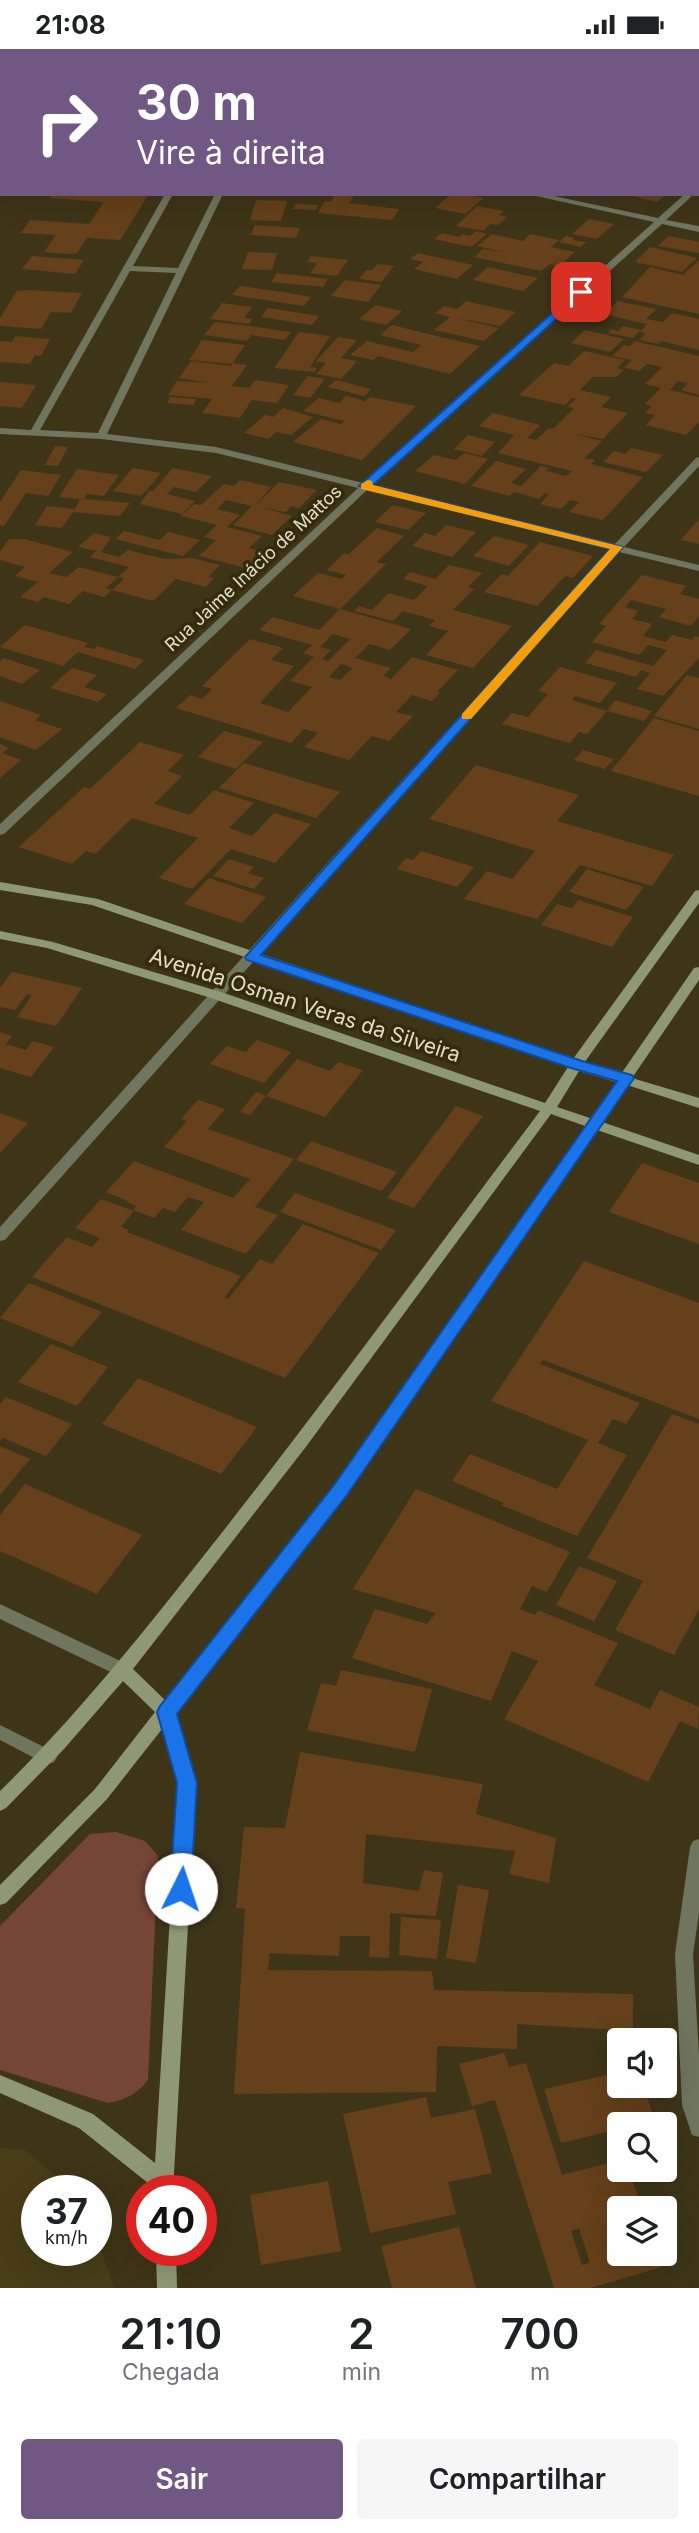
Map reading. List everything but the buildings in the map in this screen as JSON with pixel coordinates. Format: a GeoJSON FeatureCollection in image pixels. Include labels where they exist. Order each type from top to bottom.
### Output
{"type":"FeatureCollection","features":[{"type":"Feature","properties":{"kind":"main road","name":"Avenida Osman Veras da Silveira"},"geometry":{"type":"LineString","coordinates":[[0,886],[94,902],[576,1065],[626,1078],[699,1103]]}},
{"type":"Feature","properties":{"kind":"main road"},"geometry":{"type":"LineString","coordinates":[[0,1803],[48,1757],[123,1670],[278,1473],[548,1108],[699,894]]}},
{"type":"Feature","properties":{"kind":"main road","name":"Avenida Osman Veras da Silveira"},"geometry":{"type":"LineString","coordinates":[[0,935],[49,944],[216,995],[699,1160]]}},
{"type":"Feature","properties":{"kind":"main road"},"geometry":{"type":"LineString","coordinates":[[0,1897],[101,1794],[341,1490],[699,971]]}},
{"type":"Feature","properties":{"kind":"main road"},"geometry":{"type":"LineString","coordinates":[[123,1670],[166,1712],[187,1783],[163,2175]]}},
{"type":"Feature","properties":{"kind":"main road"},"geometry":{"type":"LineString","coordinates":[[0,2084],[86,2121],[149,2175]]}},
{"type":"Feature","properties":{"kind":"main road"},"geometry":{"type":"LineString","coordinates":[[166,2266],[167,2288]]}},
{"type":"Feature","properties":{"kind":"street"},"geometry":{"type":"LineString","coordinates":[[35,431],[168,196]]}},
{"type":"Feature","properties":{"kind":"street"},"geometry":{"type":"LineString","coordinates":[[101,436],[218,196]]}},
{"type":"Feature","properties":{"kind":"street"},"geometry":{"type":"LineString","coordinates":[[540,196],[699,229]]}},
{"type":"Feature","properties":{"kind":"street","name":"Rua Jaime Inácio de Mattos"},"geometry":{"type":"LineString","coordinates":[[0,831],[365,486],[688,196]]}},
{"type":"Feature","properties":{"kind":"street"},"geometry":{"type":"LineString","coordinates":[[127,268],[180,271]]}},
{"type":"Feature","properties":{"kind":"street"},"geometry":{"type":"LineString","coordinates":[[0,431],[101,436],[216,450],[699,568]]}},
{"type":"Feature","properties":{"kind":"street"},"geometry":{"type":"LineString","coordinates":[[0,1237],[699,460]]}},
{"type":"Feature","properties":{"kind":"street"},"geometry":{"type":"LineString","coordinates":[[0,1611],[123,1670]]}},
{"type":"Feature","properties":{"kind":"street"},"geometry":{"type":"LineString","coordinates":[[0,1732],[48,1757]]}},
{"type":"Feature","properties":{"kind":"street"},"geometry":{"type":"LineString","coordinates":[[699,1847],[684,1954],[692,2105],[699,2127]]}},
{"type":"Feature","properties":{"kind":"shaded area"},"geometry":{"type":"Polygon","coordinates":[[[116,1832],[145,1841],[158,1856],[148,2080],[130,2096],[108,2103],[0,2070],[0,1926],[90,1834],[116,1832]]]}},
{"type":"Feature","properties":{"kind":"shaded area"},"geometry":{"type":"Polygon","coordinates":[[[0,2148],[25,2150],[55,2175],[21,2175],[21,2266],[107,2266],[114,2288],[0,2288],[0,2148]]]}},
{"type":"Feature","properties":{"kind":"slow traffic"},"geometry":{"type":"LineString","coordinates":[[368,483],[365,486],[618,547],[466,717]]}},
{"type":"Feature","properties":{"kind":"route"},"geometry":{"type":"LineString","coordinates":[[181,1889],[187,1783],[166,1712],[341,1490],[626,1078],[576,1065],[252,957],[618,547],[365,486],[581,292]]}}]}
